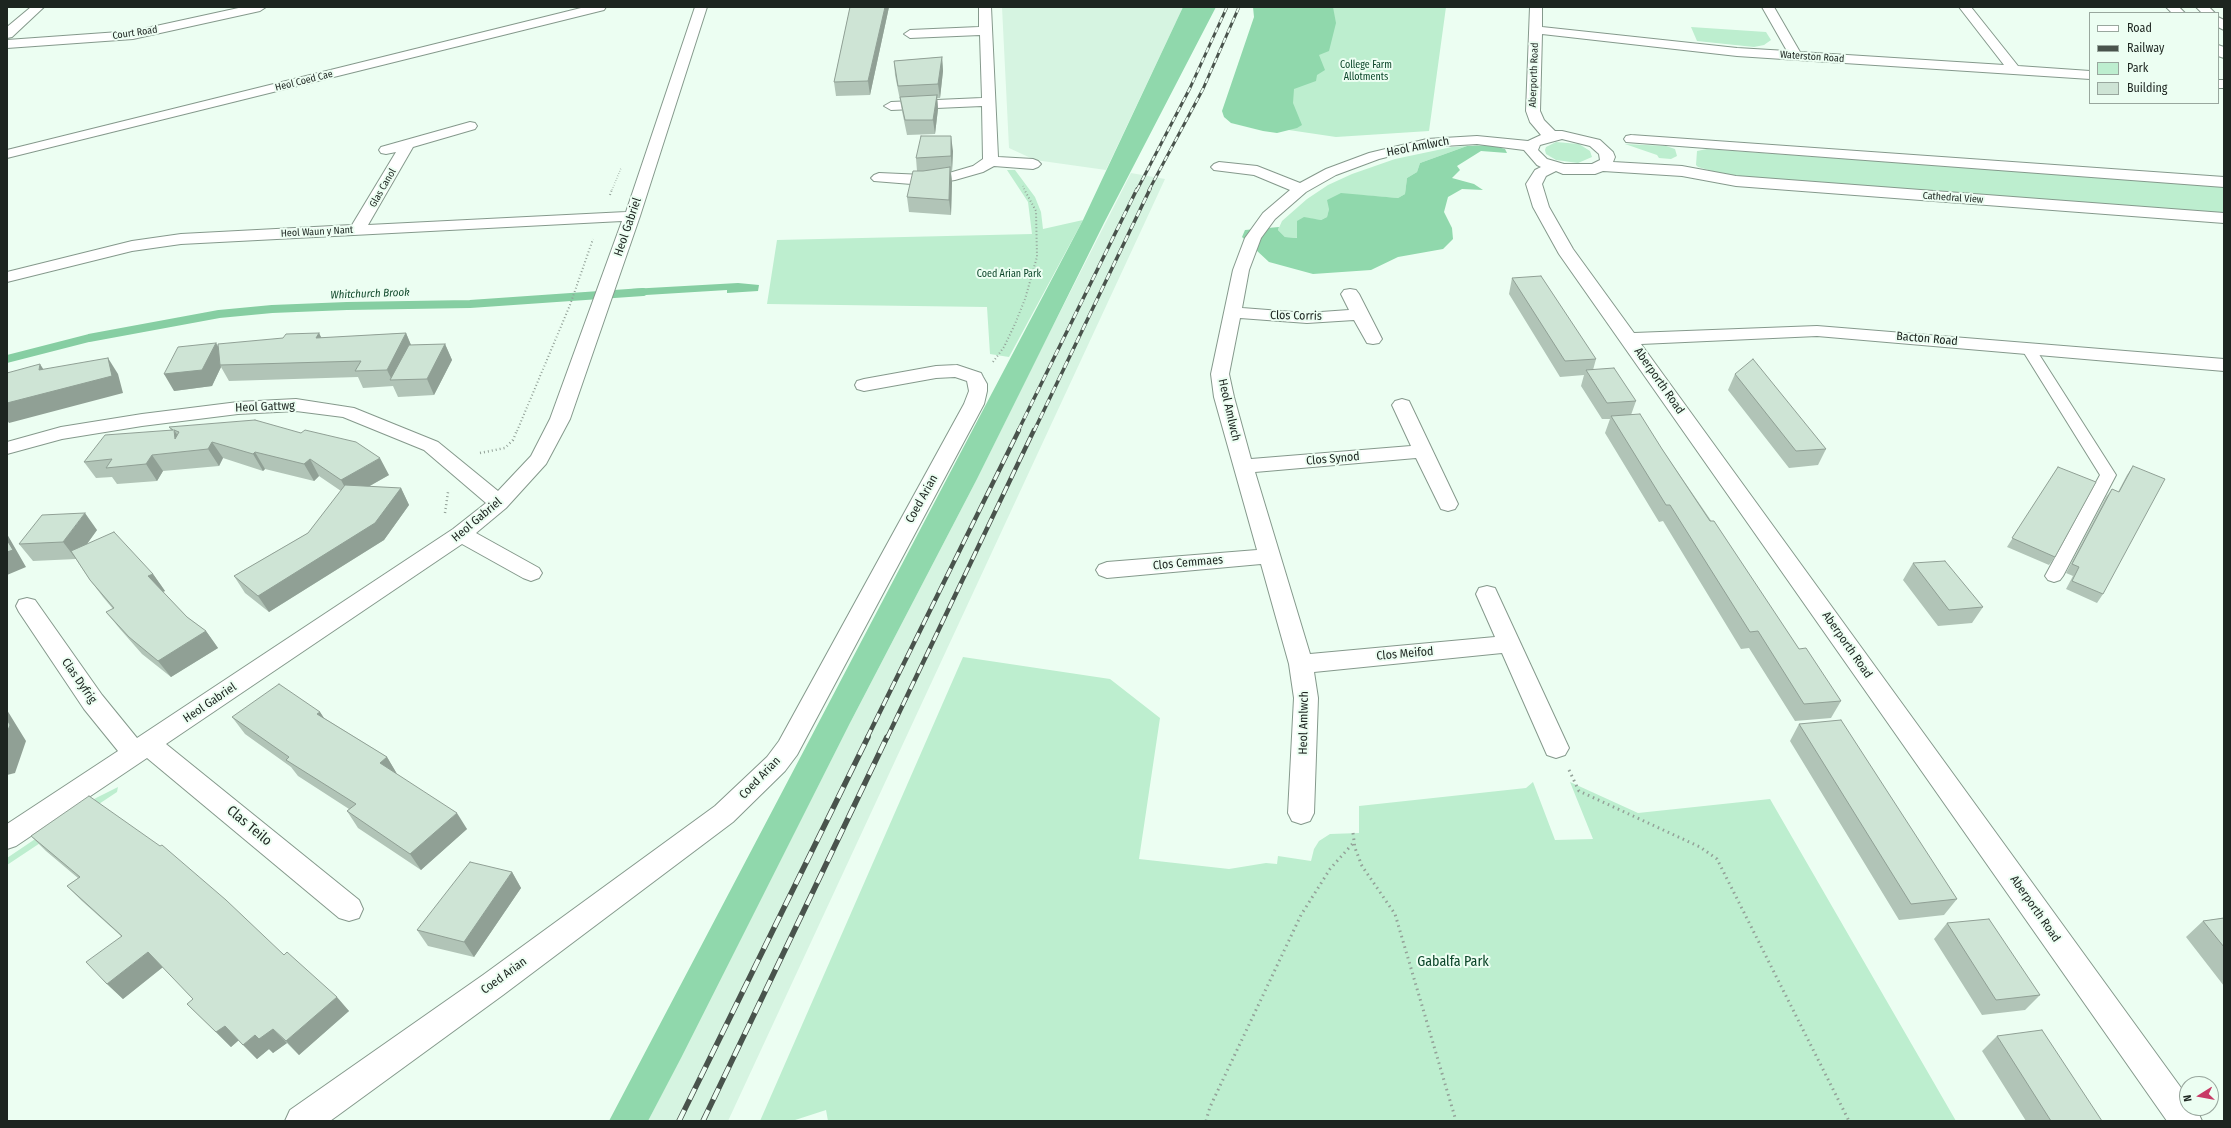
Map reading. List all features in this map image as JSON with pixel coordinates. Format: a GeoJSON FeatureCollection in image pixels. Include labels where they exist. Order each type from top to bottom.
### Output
{"type":"FeatureCollection","features":[{"type":"Feature","properties":{"kind":"street"},"geometry":{"type":"LineString","coordinates":[[7,34],[38,7]]}},
{"type":"Feature","properties":{"kind":"street","name":"Court Road"},"geometry":{"type":"LineString","coordinates":[[7,44],[133,36],[260,7]]}},
{"type":"Feature","properties":{"kind":"street","name":"Heol Coed Cae"},"geometry":{"type":"LineString","coordinates":[[7,154],[600,7]]}},
{"type":"Feature","properties":{"kind":"street","name":"Heol Gabriel"},"geometry":{"type":"LineString","coordinates":[[7,838],[461,534],[499,503],[539,459],[560,419],[632,216],[701,7]]}},
{"type":"Feature","properties":{"kind":"street"},"geometry":{"type":"LineString","coordinates":[[985,7],[989,102],[998,161]]}},
{"type":"Feature","properties":{"kind":"street","name":"Aberporth Road"},"geometry":{"type":"LineString","coordinates":[[1536,7],[1533,111],[1537,122],[1551,136]]}},
{"type":"Feature","properties":{"kind":"street"},"geometry":{"type":"LineString","coordinates":[[1768,7],[1796,56]]}},
{"type":"Feature","properties":{"kind":"street"},"geometry":{"type":"LineString","coordinates":[[1965,7],[2015,71]]}},
{"type":"Feature","properties":{"kind":"street","name":"Waterston Road"},"geometry":{"type":"LineString","coordinates":[[1536,30],[1729,51],[2089,76]]}},
{"type":"Feature","properties":{"kind":"street"},"geometry":{"type":"LineString","coordinates":[[910,34],[987,31]]}},
{"type":"Feature","properties":{"kind":"street"},"geometry":{"type":"LineString","coordinates":[[891,106],[989,102]]}},
{"type":"Feature","properties":{"kind":"street","name":"Glas Canol"},"geometry":{"type":"LineString","coordinates":[[386,150],[470,126]]}},
{"type":"Feature","properties":{"kind":"street"},"geometry":{"type":"LineString","coordinates":[[1551,136],[1535,142],[1531,146],[1531,151],[1535,157],[1553,167]]}},
{"type":"Feature","properties":{"kind":"street","name":"Cathedral View"},"geometry":{"type":"LineString","coordinates":[[1551,136],[1574,137],[1661,162],[1682,171]]}},
{"type":"Feature","properties":{"kind":"street"},"geometry":{"type":"LineString","coordinates":[[1631,139],[2224,182]]}},
{"type":"Feature","properties":{"kind":"street","name":"Heol Amlwch"},"geometry":{"type":"LineString","coordinates":[[1301,813],[1306,698],[1301,664],[1243,466],[1224,397],[1220,374],[1241,270],[1253,238],[1269,216],[1301,189],[1313,181],[1351,163],[1394,150],[1427,143],[1477,140],[1531,146]]}},
{"type":"Feature","properties":{"kind":"street"},"geometry":{"type":"LineString","coordinates":[[1595,143],[1606,152],[1608,157],[1602,166]]}},
{"type":"Feature","properties":{"kind":"street"},"geometry":{"type":"LineString","coordinates":[[1682,171],[1690,144]]}},
{"type":"Feature","properties":{"kind":"street","name":"Glas Canol"},"geometry":{"type":"LineString","coordinates":[[358,230],[407,145]]}},
{"type":"Feature","properties":{"kind":"street"},"geometry":{"type":"LineString","coordinates":[[879,178],[924,180],[943,178],[978,169],[998,161],[1033,164]]}},
{"type":"Feature","properties":{"kind":"street","name":"Cathedral View"},"geometry":{"type":"LineString","coordinates":[[1553,167],[1580,170],[1602,166],[1682,171],[1736,181],[2224,218]]}},
{"type":"Feature","properties":{"kind":"street"},"geometry":{"type":"LineString","coordinates":[[1219,167],[1258,171],[1301,189]]}},
{"type":"Feature","properties":{"kind":"street","name":"Aberporth Road"},"geometry":{"type":"LineString","coordinates":[[1553,167],[1540,173],[1534,184],[1541,207],[1565,250],[2186,1121]]}},
{"type":"Feature","properties":{"kind":"street","name":"Heol Waun y Nant"},"geometry":{"type":"LineString","coordinates":[[7,277],[102,252],[160,241],[207,237],[632,216]]}},
{"type":"Feature","properties":{"kind":"street"},"geometry":{"type":"LineString","coordinates":[[1350,294],[1372,339]]}},
{"type":"Feature","properties":{"kind":"street","name":"Clos Corris"},"geometry":{"type":"LineString","coordinates":[[1232,312],[1308,318],[1360,314]]}},
{"type":"Feature","properties":{"kind":"street","name":"Bacton Road"},"geometry":{"type":"LineString","coordinates":[[1629,339],[1817,331],[2224,365]]}},
{"type":"Feature","properties":{"kind":"street"},"geometry":{"type":"LineString","coordinates":[[864,385],[936,372],[957,371],[974,377]]}},
{"type":"Feature","properties":{"kind":"street","name":"Coed Arian"},"geometry":{"type":"LineString","coordinates":[[301,1121],[326,1105],[493,985],[724,814],[749,792],[776,764],[788,748],[974,404],[978,392],[978,384],[974,377]]}},
{"type":"Feature","properties":{"kind":"street","name":"Heol Gattwg"},"geometry":{"type":"LineString","coordinates":[[7,448],[61,433],[142,420],[238,408],[296,405],[347,412],[431,446],[499,503]]}},
{"type":"Feature","properties":{"kind":"street"},"geometry":{"type":"LineString","coordinates":[[1402,405],[1448,504]]}},
{"type":"Feature","properties":{"kind":"street","name":"Clos Synod"},"geometry":{"type":"LineString","coordinates":[[1243,466],[1423,452]]}},
{"type":"Feature","properties":{"kind":"street"},"geometry":{"type":"LineString","coordinates":[[461,534],[531,573]]}},
{"type":"Feature","properties":{"kind":"street","name":"Clos Cemmaes"},"geometry":{"type":"LineString","coordinates":[[1107,570],[1269,556]]}},
{"type":"Feature","properties":{"kind":"street"},"geometry":{"type":"LineString","coordinates":[[1488,594],[1562,756]]}},
{"type":"Feature","properties":{"kind":"street","name":"Clas Dyfrig"},"geometry":{"type":"LineString","coordinates":[[27,606],[93,702],[141,748]]}},
{"type":"Feature","properties":{"kind":"street","name":"Clos Meifod"},"geometry":{"type":"LineString","coordinates":[[1301,664],[1510,644]]}},
{"type":"Feature","properties":{"kind":"street","name":"Clas Teilo"},"geometry":{"type":"LineString","coordinates":[[141,748],[349,910]]}},
{"type":"Feature","properties":{"kind":"lane"},"geometry":{"type":"LineString","coordinates":[[2028,348],[2108,475],[2054,576]]}},
{"type":"Feature","properties":{"kind":"path"},"geometry":{"type":"LineString","coordinates":[[974,377],[986,368],[1004,347],[1025,299],[1037,257],[1038,234],[1036,211],[1023,186],[998,161]]}},
{"type":"Feature","properties":{"kind":"path"},"geometry":{"type":"LineString","coordinates":[[441,520],[448,501],[448,460],[505,448],[513,440],[577,285]]}},
{"type":"Feature","properties":{"kind":"path"},"geometry":{"type":"LineString","coordinates":[[1562,756],[1579,791],[1700,847],[1717,859],[1849,1121]]}},
{"type":"Feature","properties":{"kind":"path"},"geometry":{"type":"LineString","coordinates":[[1353,833],[1362,866],[1395,914],[1456,1121]]}},
{"type":"Feature","properties":{"kind":"path"},"geometry":{"type":"LineString","coordinates":[[1206,1121],[1210,1107],[1301,915],[1330,869],[1354,841]]}},
{"type":"Feature","properties":{"kind":"shaded area"},"geometry":{"type":"Polygon","coordinates":[[[1002,7],[1183,7],[1106,170],[1035,160],[1009,148],[1002,7]]]}},
{"type":"Feature","properties":{"kind":"shaded area"},"geometry":{"type":"Polygon","coordinates":[[[1183,7],[1216,7],[1104,223],[977,479],[850,723],[681,1058],[648,1121],[609,1121],[1083,220],[1183,7]]]}},
{"type":"Feature","properties":{"kind":"shaded area"},"geometry":{"type":"Polygon","coordinates":[[[1253,7],[1333,7],[1336,23],[1329,51],[1319,55],[1325,70],[1317,75],[1316,81],[1294,89],[1293,103],[1302,125],[1297,128],[1277,133],[1263,131],[1231,123],[1224,117],[1222,111],[1254,17],[1253,7]]]}},
{"type":"Feature","properties":{"kind":"shaded area"},"geometry":{"type":"Polygon","coordinates":[[[1491,145],[1505,149],[1507,153],[1481,151],[1457,166],[1460,170],[1452,178],[1474,184],[1483,190],[1462,189],[1448,197],[1444,212],[1452,228],[1453,239],[1443,249],[1398,257],[1371,270],[1313,274],[1269,262],[1242,237],[1245,230],[1279,227],[1278,230],[1285,237],[1297,238],[1297,221],[1304,217],[1321,220],[1327,217],[1329,209],[1327,200],[1341,193],[1398,198],[1405,194],[1407,178],[1417,172],[1420,163],[1467,146],[1491,145]]]}},
{"type":"Feature","properties":{"kind":"shaded area"},"geometry":{"type":"Polygon","coordinates":[[[1131,173],[1165,179],[728,1121],[648,1121],[850,723],[977,479],[1033,365],[1131,173]]]}},
{"type":"Feature","properties":{"kind":"shaded area"},"geometry":{"type":"Polygon","coordinates":[[[738,283],[759,285],[758,291],[727,293],[727,290],[630,296],[631,289],[738,283]]]}},
{"type":"Feature","properties":{"kind":"green space","name":"College Farm Allotments"},"geometry":{"type":"Polygon","coordinates":[[[1317,7],[1446,7],[1429,131],[1336,137],[1282,129],[1317,7]]]}},
{"type":"Feature","properties":{"kind":"green space"},"geometry":{"type":"Polygon","coordinates":[[[1691,27],[1766,32],[1771,40],[1764,45],[1754,47],[1697,41],[1691,27]]]}},
{"type":"Feature","properties":{"kind":"green space"},"geometry":{"type":"Polygon","coordinates":[[[1556,142],[1579,144],[1590,151],[1592,157],[1578,163],[1556,160],[1546,154],[1545,150],[1546,147],[1556,142]]]}},
{"type":"Feature","properties":{"kind":"green space"},"geometry":{"type":"Polygon","coordinates":[[[1625,144],[1666,146],[1675,149],[1677,156],[1671,159],[1659,158],[1657,155],[1625,144]]]}},
{"type":"Feature","properties":{"kind":"green space"},"geometry":{"type":"Polygon","coordinates":[[[1467,146],[1420,163],[1417,172],[1407,178],[1405,194],[1398,198],[1360,195],[1329,209],[1327,217],[1321,220],[1304,218],[1298,238],[1285,237],[1278,230],[1282,221],[1307,199],[1328,185],[1352,174],[1395,159],[1452,147],[1467,146]]]}},
{"type":"Feature","properties":{"kind":"green space"},"geometry":{"type":"Polygon","coordinates":[[[1707,149],[2224,186],[2224,213],[1730,176],[1698,167],[1696,165],[1697,151],[1707,149]]]}},
{"type":"Feature","properties":{"kind":"green space","name":"Coed Arian Park"},"geometry":{"type":"Polygon","coordinates":[[[1007,170],[1015,170],[1035,197],[1041,212],[1043,229],[1083,220],[1009,357],[990,354],[987,307],[767,304],[777,240],[1032,234],[1028,202],[1007,170]]]}},
{"type":"Feature","properties":{"kind":"green space","name":"Gabalfa Park"},"geometry":{"type":"Polygon","coordinates":[[[963,657],[1110,679],[1160,718],[1139,859],[1229,869],[1266,863],[1277,864],[1278,856],[1311,861],[1314,849],[1319,841],[1330,834],[1359,833],[1359,806],[1526,788],[1533,782],[1555,840],[1593,839],[1570,782],[1638,813],[1770,799],[1956,1121],[828,1121],[826,1110],[792,1121],[760,1121],[963,657]]]}},
{"type":"Feature","properties":{"kind":"green space"},"geometry":{"type":"Polygon","coordinates":[[[118,787],[117,792],[7,865],[7,858],[96,798],[118,787]]]}},
{"type":"Feature","properties":{"kind":"building"},"geometry":{"type":"Polygon","coordinates":[[[850,7],[885,7],[868,81],[834,82],[850,7]]]}},
{"type":"Feature","properties":{"kind":"building"},"geometry":{"type":"Polygon","coordinates":[[[942,57],[938,84],[898,86],[894,61],[942,57]]]}},
{"type":"Feature","properties":{"kind":"building"},"geometry":{"type":"Polygon","coordinates":[[[937,95],[933,120],[905,120],[900,97],[937,95]]]}},
{"type":"Feature","properties":{"kind":"building"},"geometry":{"type":"Polygon","coordinates":[[[921,136],[951,136],[951,156],[916,158],[921,136]]]}},
{"type":"Feature","properties":{"kind":"building"},"geometry":{"type":"Polygon","coordinates":[[[950,167],[949,200],[907,197],[913,171],[950,167]]]}},
{"type":"Feature","properties":{"kind":"building"},"geometry":{"type":"Polygon","coordinates":[[[1541,276],[1596,359],[1565,361],[1512,278],[1541,276]]]}},
{"type":"Feature","properties":{"kind":"building"},"geometry":{"type":"Polygon","coordinates":[[[319,333],[316,338],[406,333],[387,370],[355,371],[361,361],[220,365],[218,344],[283,338],[286,334],[319,333]]]}},
{"type":"Feature","properties":{"kind":"building"},"geometry":{"type":"Polygon","coordinates":[[[216,343],[202,370],[164,374],[178,347],[216,343]]]}},
{"type":"Feature","properties":{"kind":"building"},"geometry":{"type":"Polygon","coordinates":[[[445,344],[427,379],[390,380],[409,345],[445,344]]]}},
{"type":"Feature","properties":{"kind":"building"},"geometry":{"type":"Polygon","coordinates":[[[108,358],[112,376],[7,403],[7,373],[40,364],[39,370],[108,358]]]}},
{"type":"Feature","properties":{"kind":"building"},"geometry":{"type":"Polygon","coordinates":[[[1753,359],[1826,449],[1796,451],[1735,374],[1753,359]]]}},
{"type":"Feature","properties":{"kind":"building"},"geometry":{"type":"Polygon","coordinates":[[[1614,368],[1636,401],[1607,403],[1586,370],[1614,368]]]}},
{"type":"Feature","properties":{"kind":"building"},"geometry":{"type":"Polygon","coordinates":[[[1640,414],[1710,521],[1714,521],[1799,649],[1806,648],[1841,701],[1804,704],[1758,631],[1750,632],[1670,505],[1666,505],[1611,416],[1640,414]]]}},
{"type":"Feature","properties":{"kind":"building"},"geometry":{"type":"Polygon","coordinates":[[[255,420],[301,433],[305,430],[356,442],[380,458],[341,480],[310,459],[304,464],[255,452],[253,454],[212,442],[208,449],[152,455],[146,464],[106,468],[112,459],[84,462],[105,435],[173,430],[169,427],[255,420]],[[174,430],[175,439],[179,432],[174,430]]]}},
{"type":"Feature","properties":{"kind":"building"},"geometry":{"type":"Polygon","coordinates":[[[2133,466],[2165,479],[2103,594],[2072,581],[2079,567],[2072,564],[2112,489],[2119,492],[2133,466]]]}},
{"type":"Feature","properties":{"kind":"building"},"geometry":{"type":"Polygon","coordinates":[[[2058,467],[2096,482],[2055,557],[2012,538],[2058,467]]]}},
{"type":"Feature","properties":{"kind":"building"},"geometry":{"type":"Polygon","coordinates":[[[345,485],[401,488],[375,523],[258,596],[234,576],[308,533],[345,485]]]}},
{"type":"Feature","properties":{"kind":"building"},"geometry":{"type":"Polygon","coordinates":[[[85,513],[63,542],[19,544],[42,515],[85,513]]]}},
{"type":"Feature","properties":{"kind":"building"},"geometry":{"type":"Polygon","coordinates":[[[114,532],[153,574],[148,576],[187,617],[206,631],[158,661],[129,637],[106,612],[114,608],[90,580],[71,551],[114,532]]]}},
{"type":"Feature","properties":{"kind":"building"},"geometry":{"type":"Polygon","coordinates":[[[7,540],[13,550],[7,552],[7,540]]]}},
{"type":"Feature","properties":{"kind":"building"},"geometry":{"type":"Polygon","coordinates":[[[1945,561],[1983,607],[1949,610],[1913,563],[1945,561]]]}},
{"type":"Feature","properties":{"kind":"building"},"geometry":{"type":"Polygon","coordinates":[[[279,684],[320,712],[317,714],[387,757],[380,763],[457,813],[410,854],[347,811],[356,804],[286,760],[289,757],[232,717],[279,684]]]}},
{"type":"Feature","properties":{"kind":"building"},"geometry":{"type":"Polygon","coordinates":[[[7,719],[10,725],[7,733],[7,719]]]}},
{"type":"Feature","properties":{"kind":"building"},"geometry":{"type":"Polygon","coordinates":[[[1841,720],[1957,899],[1911,904],[1799,724],[1841,720]]]}},
{"type":"Feature","properties":{"kind":"building"},"geometry":{"type":"Polygon","coordinates":[[[89,796],[160,846],[162,845],[226,900],[284,955],[287,952],[337,997],[286,1041],[273,1029],[259,1039],[255,1035],[243,1045],[225,1026],[216,1032],[187,1004],[193,999],[148,952],[107,984],[86,962],[122,936],[67,886],[80,877],[31,836],[89,796]]]}},
{"type":"Feature","properties":{"kind":"building"},"geometry":{"type":"Polygon","coordinates":[[[470,862],[512,872],[464,942],[417,930],[470,862]]]}},
{"type":"Feature","properties":{"kind":"building"},"geometry":{"type":"Polygon","coordinates":[[[2224,918],[2224,947],[2203,921],[2224,918]]]}},
{"type":"Feature","properties":{"kind":"building"},"geometry":{"type":"Polygon","coordinates":[[[1989,919],[2040,995],[1996,1000],[1947,923],[1989,919]]]}},
{"type":"Feature","properties":{"kind":"building"},"geometry":{"type":"Polygon","coordinates":[[[2042,1030],[2102,1121],[2051,1121],[1997,1036],[2042,1030]]]}},
{"type":"Feature","properties":{"kind":"waterway","name":"Whitchurch Brook"},"geometry":{"type":"LineString","coordinates":[[7,359],[89,338],[219,314],[272,309],[347,306],[470,304],[643,292]]}},
{"type":"Feature","properties":{"kind":"railway"},"geometry":{"type":"LineString","coordinates":[[1137,190],[1190,88],[1227,7]]}},
{"type":"Feature","properties":{"kind":"railway"},"geometry":{"type":"LineString","coordinates":[[1149,190],[1203,89],[1239,7]]}},
{"type":"Feature","properties":{"kind":"railway"},"geometry":{"type":"LineString","coordinates":[[1018,431],[1137,189]]}},
{"type":"Feature","properties":{"kind":"railway"},"geometry":{"type":"LineString","coordinates":[[1034,431],[1150,189]]}},
{"type":"Feature","properties":{"kind":"railway"},"geometry":{"type":"LineString","coordinates":[[867,738],[1019,430]]}},
{"type":"Feature","properties":{"kind":"railway"},"geometry":{"type":"LineString","coordinates":[[887,738],[1034,430]]}},
{"type":"Feature","properties":{"kind":"railway"},"geometry":{"type":"LineString","coordinates":[[679,1121],[868,737]]}},
{"type":"Feature","properties":{"kind":"railway"},"geometry":{"type":"LineString","coordinates":[[703,1121],[887,737]]}}]}
